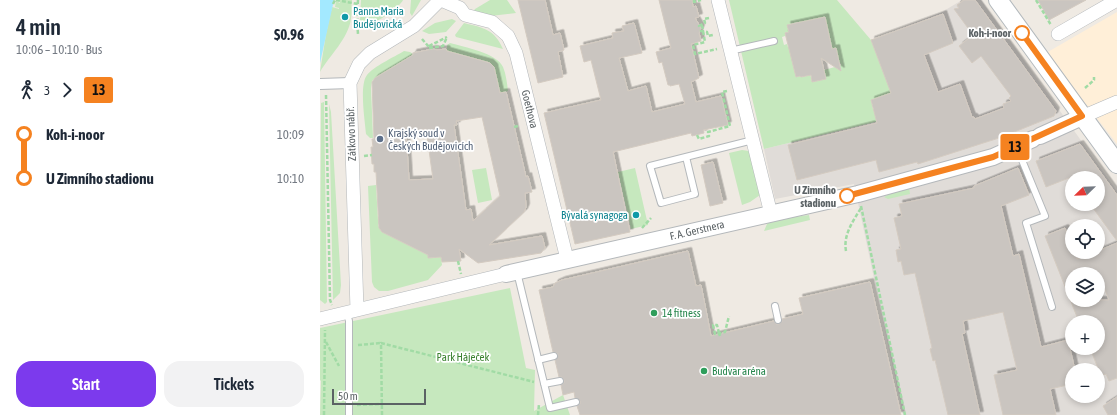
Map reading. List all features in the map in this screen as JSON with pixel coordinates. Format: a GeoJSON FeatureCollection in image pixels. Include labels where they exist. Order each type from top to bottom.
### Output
{"type":"FeatureCollection","features":[{"type":"Feature","properties":{"kind":"main road"},"geometry":{"type":"LineString","coordinates":[[998,0],[1117,164]]}},
{"type":"Feature","properties":{"kind":"street","name":"Zátkovo nábř."},"geometry":{"type":"LineString","coordinates":[[352,311],[350,83],[359,64],[370,53],[414,26],[440,0]]}},
{"type":"Feature","properties":{"kind":"street","name":"Goethova"},"geometry":{"type":"LineString","coordinates":[[440,0],[460,8],[465,15],[492,22],[508,36],[516,53],[568,259]]}},
{"type":"Feature","properties":{"kind":"street"},"geometry":{"type":"LineString","coordinates":[[718,0],[771,214]]}},
{"type":"Feature","properties":{"kind":"street"},"geometry":{"type":"LineString","coordinates":[[1058,34],[1117,0]]}},
{"type":"Feature","properties":{"kind":"street"},"geometry":{"type":"LineString","coordinates":[[320,84],[350,83]]}},
{"type":"Feature","properties":{"kind":"street","name":"F. A. Gerstnera"},"geometry":{"type":"LineString","coordinates":[[322,323],[352,311],[568,259],[771,214],[860,201],[993,157],[1082,116],[1117,102]]}},
{"type":"Feature","properties":{"kind":"lane"},"geometry":{"type":"LineString","coordinates":[[730,51],[774,41]]}},
{"type":"Feature","properties":{"kind":"lane"},"geometry":{"type":"LineString","coordinates":[[686,157],[695,194],[661,203],[650,166],[753,140]]}},
{"type":"Feature","properties":{"kind":"lane"},"geometry":{"type":"LineString","coordinates":[[1016,146],[1045,216],[1026,223],[1052,307]]}},
{"type":"Feature","properties":{"kind":"lane"},"geometry":{"type":"LineString","coordinates":[[512,273],[538,360],[550,408],[576,402]]}},
{"type":"Feature","properties":{"kind":"lane"},"geometry":{"type":"LineString","coordinates":[[774,306],[778,320]]}},
{"type":"Feature","properties":{"kind":"lane"},"geometry":{"type":"LineString","coordinates":[[349,415],[349,321],[352,311]]}},
{"type":"Feature","properties":{"kind":"lane"},"geometry":{"type":"LineString","coordinates":[[538,360],[554,356]]}},
{"type":"Feature","properties":{"kind":"lane"},"geometry":{"type":"LineString","coordinates":[[544,384],[560,381]]}},
{"type":"Feature","properties":{"kind":"path"},"geometry":{"type":"LineString","coordinates":[[333,4],[335,0],[358,4]]}},
{"type":"Feature","properties":{"kind":"path"},"geometry":{"type":"LineString","coordinates":[[358,0],[358,34]]}},
{"type":"Feature","properties":{"kind":"path"},"geometry":{"type":"LineString","coordinates":[[694,0],[694,2],[701,0]]}},
{"type":"Feature","properties":{"kind":"path"},"geometry":{"type":"LineString","coordinates":[[1036,0],[1049,23],[1058,34]]}},
{"type":"Feature","properties":{"kind":"path"},"geometry":{"type":"LineString","coordinates":[[709,18],[704,19],[704,23],[700,26],[702,26],[703,29],[701,31],[703,31],[705,42],[692,45],[695,54],[717,49]]}},
{"type":"Feature","properties":{"kind":"path"},"geometry":{"type":"LineString","coordinates":[[703,31],[707,32],[708,36],[713,35]]}},
{"type":"Feature","properties":{"kind":"path"},"geometry":{"type":"LineString","coordinates":[[447,37],[443,46],[429,48],[447,37]]}},
{"type":"Feature","properties":{"kind":"path"},"geometry":{"type":"LineString","coordinates":[[422,39],[429,48]]}},
{"type":"Feature","properties":{"kind":"path"},"geometry":{"type":"LineString","coordinates":[[1085,88],[1094,80],[1094,77]]}},
{"type":"Feature","properties":{"kind":"path"},"geometry":{"type":"LineString","coordinates":[[697,135],[699,139],[709,136],[708,132],[730,126],[722,92],[727,91]]}},
{"type":"Feature","properties":{"kind":"path"},"geometry":{"type":"LineString","coordinates":[[325,94],[330,300]]}},
{"type":"Feature","properties":{"kind":"path"},"geometry":{"type":"LineString","coordinates":[[514,127],[518,126]]}},
{"type":"Feature","properties":{"kind":"path"},"geometry":{"type":"LineString","coordinates":[[846,251],[845,244],[848,232],[860,201]]}},
{"type":"Feature","properties":{"kind":"path"},"geometry":{"type":"LineString","coordinates":[[860,201],[905,415]]}},
{"type":"Feature","properties":{"kind":"path"},"geometry":{"type":"LineString","coordinates":[[638,233],[651,218]]}},
{"type":"Feature","properties":{"kind":"path"},"geometry":{"type":"LineString","coordinates":[[458,261],[461,275]]}},
{"type":"Feature","properties":{"kind":"path"},"geometry":{"type":"LineString","coordinates":[[719,335],[717,325],[713,325],[715,334],[725,332],[729,316]]}},
{"type":"Feature","properties":{"kind":"path"},"geometry":{"type":"LineString","coordinates":[[322,323],[326,342],[324,415]]}},
{"type":"Feature","properties":{"kind":"path"},"geometry":{"type":"LineString","coordinates":[[326,342],[349,382]]}},
{"type":"Feature","properties":{"kind":"path"},"geometry":{"type":"LineString","coordinates":[[369,344],[381,343],[544,384]]}},
{"type":"Feature","properties":{"kind":"path"},"geometry":{"type":"LineString","coordinates":[[381,343],[382,409],[384,415]]}},
{"type":"Feature","properties":{"kind":"path"},"geometry":{"type":"LineString","coordinates":[[538,415],[540,403]]}},
{"type":"Feature","properties":{"kind":"path"},"geometry":{"type":"LineString","coordinates":[[370,405],[382,404]]}},
{"type":"Feature","properties":{"kind":"shaded area","name":"Koh-i-noor"},"geometry":{"type":"Polygon","coordinates":[[[962,0],[981,0],[1103,171],[1065,171],[1065,211],[1105,211],[1105,174],[1117,191],[1117,415],[903,415],[854,184],[775,199],[764,149],[900,116],[871,40],[942,12],[962,0]]]}},
{"type":"Feature","properties":{"kind":"shaded area"},"geometry":{"type":"Polygon","coordinates":[[[1117,12],[1117,144],[1046,53],[1117,12]]]}},
{"type":"Feature","properties":{"kind":"green space"},"geometry":{"type":"Polygon","coordinates":[[[340,0],[352,0],[349,26],[343,40],[320,72],[332,7],[339,9],[335,7],[336,1],[340,3],[340,0]]]}},
{"type":"Feature","properties":{"kind":"green space"},"geometry":{"type":"Polygon","coordinates":[[[361,0],[403,0],[387,15],[368,24],[363,23],[360,20],[361,0]]]}},
{"type":"Feature","properties":{"kind":"green space"},"geometry":{"type":"Polygon","coordinates":[[[411,0],[421,0],[412,16],[410,13],[411,0]]]}},
{"type":"Feature","properties":{"kind":"green space"},"geometry":{"type":"Polygon","coordinates":[[[490,0],[507,0],[516,13],[490,16],[473,12],[475,9],[490,0]]]}},
{"type":"Feature","properties":{"kind":"green space"},"geometry":{"type":"Polygon","coordinates":[[[729,0],[837,0],[871,40],[900,116],[764,149],[729,0]],[[798,22],[788,25],[789,32],[785,33],[785,36],[782,37],[784,45],[787,44],[788,47],[791,46],[792,61],[796,77],[807,76],[807,74],[810,73],[812,82],[826,79],[824,70],[835,67],[838,69],[841,64],[830,50],[798,22]],[[878,98],[871,100],[873,109],[880,107],[878,98]]]}},
{"type":"Feature","properties":{"kind":"green space"},"geometry":{"type":"Polygon","coordinates":[[[452,19],[456,21],[446,32],[429,34],[422,31],[435,23],[452,19]]]}},
{"type":"Feature","properties":{"kind":"green space"},"geometry":{"type":"Polygon","coordinates":[[[464,23],[488,30],[500,42],[503,49],[456,37],[455,35],[464,23]]]}},
{"type":"Feature","properties":{"kind":"green space"},"geometry":{"type":"Polygon","coordinates":[[[450,43],[480,51],[500,62],[505,73],[508,91],[500,93],[494,68],[488,62],[447,51],[447,45],[450,43]]]}},
{"type":"Feature","properties":{"kind":"green space"},"geometry":{"type":"Polygon","coordinates":[[[404,51],[413,54],[372,81],[373,138],[370,138],[366,134],[364,112],[363,87],[365,80],[367,75],[374,69],[404,51]]]}},
{"type":"Feature","properties":{"kind":"green space"},"geometry":{"type":"Polygon","coordinates":[[[324,102],[327,302],[325,304],[320,300],[321,103],[324,102]]]}},
{"type":"Feature","properties":{"kind":"green space"},"geometry":{"type":"Polygon","coordinates":[[[329,104],[331,112],[341,285],[340,293],[333,300],[329,104]]]}},
{"type":"Feature","properties":{"kind":"green space"},"geometry":{"type":"Polygon","coordinates":[[[742,150],[749,151],[760,195],[750,202],[742,205],[729,153],[742,150]]]}},
{"type":"Feature","properties":{"kind":"green space"},"geometry":{"type":"Polygon","coordinates":[[[486,168],[492,200],[478,203],[472,170],[486,168]]]}},
{"type":"Feature","properties":{"kind":"green space"},"geometry":{"type":"Polygon","coordinates":[[[635,168],[648,225],[631,229],[618,172],[635,168]]]}},
{"type":"Feature","properties":{"kind":"green space"},"geometry":{"type":"Polygon","coordinates":[[[376,185],[378,220],[380,221],[378,225],[381,231],[428,255],[428,258],[441,257],[442,265],[428,280],[388,291],[379,291],[374,287],[372,282],[368,186],[376,185]]]}},
{"type":"Feature","properties":{"kind":"green space"},"geometry":{"type":"Polygon","coordinates":[[[909,187],[910,194],[888,199],[884,197],[900,189],[909,187]]]}},
{"type":"Feature","properties":{"kind":"green space"},"geometry":{"type":"Polygon","coordinates":[[[809,215],[810,220],[764,231],[767,224],[771,220],[809,215]]]}},
{"type":"Feature","properties":{"kind":"green space","name":"Park Háječek"},"geometry":{"type":"Polygon","coordinates":[[[510,288],[526,368],[535,370],[534,411],[563,395],[570,415],[320,415],[320,328],[510,288]]]}},
{"type":"Feature","properties":{"kind":"water"},"geometry":{"type":"Polygon","coordinates":[[[320,0],[334,0],[320,63],[320,0]]]}},
{"type":"Feature","properties":{"kind":"building"},"geometry":{"type":"Polygon","coordinates":[[[518,0],[545,0],[553,35],[560,33],[564,50],[558,52],[563,77],[538,83],[518,0]]]}},
{"type":"Feature","properties":{"kind":"building"},"geometry":{"type":"Polygon","coordinates":[[[659,0],[692,0],[693,7],[696,6],[699,17],[695,18],[701,28],[699,33],[701,41],[691,44],[699,78],[691,82],[696,102],[721,96],[728,125],[703,130],[704,133],[692,136],[691,133],[613,152],[630,232],[575,244],[544,113],[601,100],[591,60],[584,62],[580,46],[613,38],[612,33],[624,31],[622,26],[634,23],[642,53],[619,58],[628,91],[646,86],[652,112],[685,104],[679,84],[668,85],[662,62],[659,63],[656,52],[671,48],[659,0]]]}},
{"type":"Feature","properties":{"kind":"building"},"geometry":{"type":"Polygon","coordinates":[[[964,0],[975,0],[1056,111],[1054,116],[1002,137],[918,164],[917,162],[879,172],[876,160],[797,180],[788,145],[877,123],[871,100],[891,93],[871,40],[943,14],[953,43],[924,55],[938,92],[960,84],[972,117],[975,119],[1004,108],[1003,104],[1011,101],[1009,98],[1011,96],[981,56],[972,63],[959,46],[973,35],[954,9],[959,8],[957,5],[964,0]]]}},
{"type":"Feature","properties":{"kind":"building"},"geometry":{"type":"Polygon","coordinates":[[[1038,0],[1086,0],[1049,20],[1038,0]]]}},
{"type":"Feature","properties":{"kind":"building"},"geometry":{"type":"Polygon","coordinates":[[[825,17],[832,49],[836,48],[841,71],[821,58],[826,79],[812,82],[811,75],[796,77],[785,33],[789,32],[787,25],[825,17]]]}},
{"type":"Feature","properties":{"kind":"building"},"geometry":{"type":"Polygon","coordinates":[[[433,49],[446,49],[447,51],[490,63],[494,67],[500,93],[506,92],[526,177],[528,176],[532,192],[525,193],[526,207],[524,212],[489,245],[542,236],[545,248],[541,253],[478,263],[459,249],[461,261],[442,262],[441,257],[428,258],[428,255],[382,232],[379,228],[376,172],[374,172],[374,164],[372,164],[371,147],[373,147],[372,139],[374,139],[372,82],[375,78],[413,55],[413,53],[433,49]],[[482,117],[456,121],[457,125],[454,125],[466,210],[471,209],[473,221],[500,196],[482,117]],[[426,129],[406,132],[409,180],[433,179],[426,129]]]}},
{"type":"Feature","properties":{"kind":"building"},"geometry":{"type":"Polygon","coordinates":[[[1080,144],[1100,171],[1065,171],[1065,180],[1046,187],[1036,161],[1080,144]]]}},
{"type":"Feature","properties":{"kind":"building"},"geometry":{"type":"Polygon","coordinates":[[[713,162],[723,203],[710,206],[701,165],[713,162]]]}},
{"type":"Feature","properties":{"kind":"building"},"geometry":{"type":"Polygon","coordinates":[[[1018,168],[1029,195],[1001,206],[1013,256],[1019,254],[1041,347],[1065,341],[1065,355],[1072,355],[1073,363],[1065,363],[1065,386],[1050,389],[1056,415],[1003,415],[994,375],[1017,370],[1003,312],[963,321],[965,333],[962,334],[980,415],[948,415],[935,360],[933,361],[930,349],[932,348],[915,273],[904,275],[901,261],[898,262],[896,250],[901,249],[894,218],[902,216],[899,204],[974,188],[974,186],[1018,168]]]}},
{"type":"Feature","properties":{"kind":"building"},"geometry":{"type":"Polygon","coordinates":[[[1105,178],[1117,195],[1117,241],[1105,225],[1105,219],[1101,219],[1095,211],[1105,211],[1105,178]]]}},
{"type":"Feature","properties":{"kind":"building"},"geometry":{"type":"Polygon","coordinates":[[[1065,228],[1065,259],[1105,259],[1105,248],[1117,243],[1117,378],[1109,381],[1105,374],[1105,363],[1096,363],[1093,355],[1105,355],[1105,315],[1076,315],[1073,307],[1105,307],[1105,300],[1109,300],[1105,290],[1105,267],[1065,267],[1065,287],[1045,236],[1065,228]]]}},
{"type":"Feature","properties":{"kind":"building"},"geometry":{"type":"Polygon","coordinates":[[[688,251],[696,286],[701,285],[711,336],[774,321],[776,324],[779,324],[782,322],[782,319],[803,314],[799,298],[870,282],[901,415],[580,415],[577,406],[580,404],[580,401],[575,398],[574,392],[563,395],[561,385],[564,383],[564,380],[562,377],[559,377],[555,360],[558,355],[557,353],[553,352],[539,290],[553,287],[555,283],[562,280],[688,251]]]}},
{"type":"Feature","properties":{"kind":"building"},"geometry":{"type":"Polygon","coordinates":[[[1117,397],[1117,415],[1108,415],[1103,406],[1117,397]]]}},
{"type":"Feature","properties":{"kind":"bus line","name":"13"},"geometry":{"type":"LineString","coordinates":[[847,196],[993,157],[1082,116],[1022,33]]}},
{"type":"Feature","properties":{"kind":"place","name":"Panna Maria Budějovická"},"geometry":{"type":"Point","coordinates":[345,17]}},
{"type":"Feature","properties":{"kind":"place","name":"Koh-i-noor"},"geometry":{"type":"Point","coordinates":[1022,33]}},
{"type":"Feature","properties":{"kind":"place","name":"Krajský soud v Českých Budějovicích"},"geometry":{"type":"Point","coordinates":[380,139]}},
{"type":"Feature","properties":{"kind":"place","name":"U Zimního stadionu"},"geometry":{"type":"Point","coordinates":[847,196]}},
{"type":"Feature","properties":{"kind":"place","name":"Bývalá synagoga"},"geometry":{"type":"Point","coordinates":[636,215]}},
{"type":"Feature","properties":{"kind":"place","name":"14 fitness"},"geometry":{"type":"Point","coordinates":[654,313]}},
{"type":"Feature","properties":{"kind":"place","name":"Budvar aréna"},"geometry":{"type":"Point","coordinates":[704,371]}}]}
